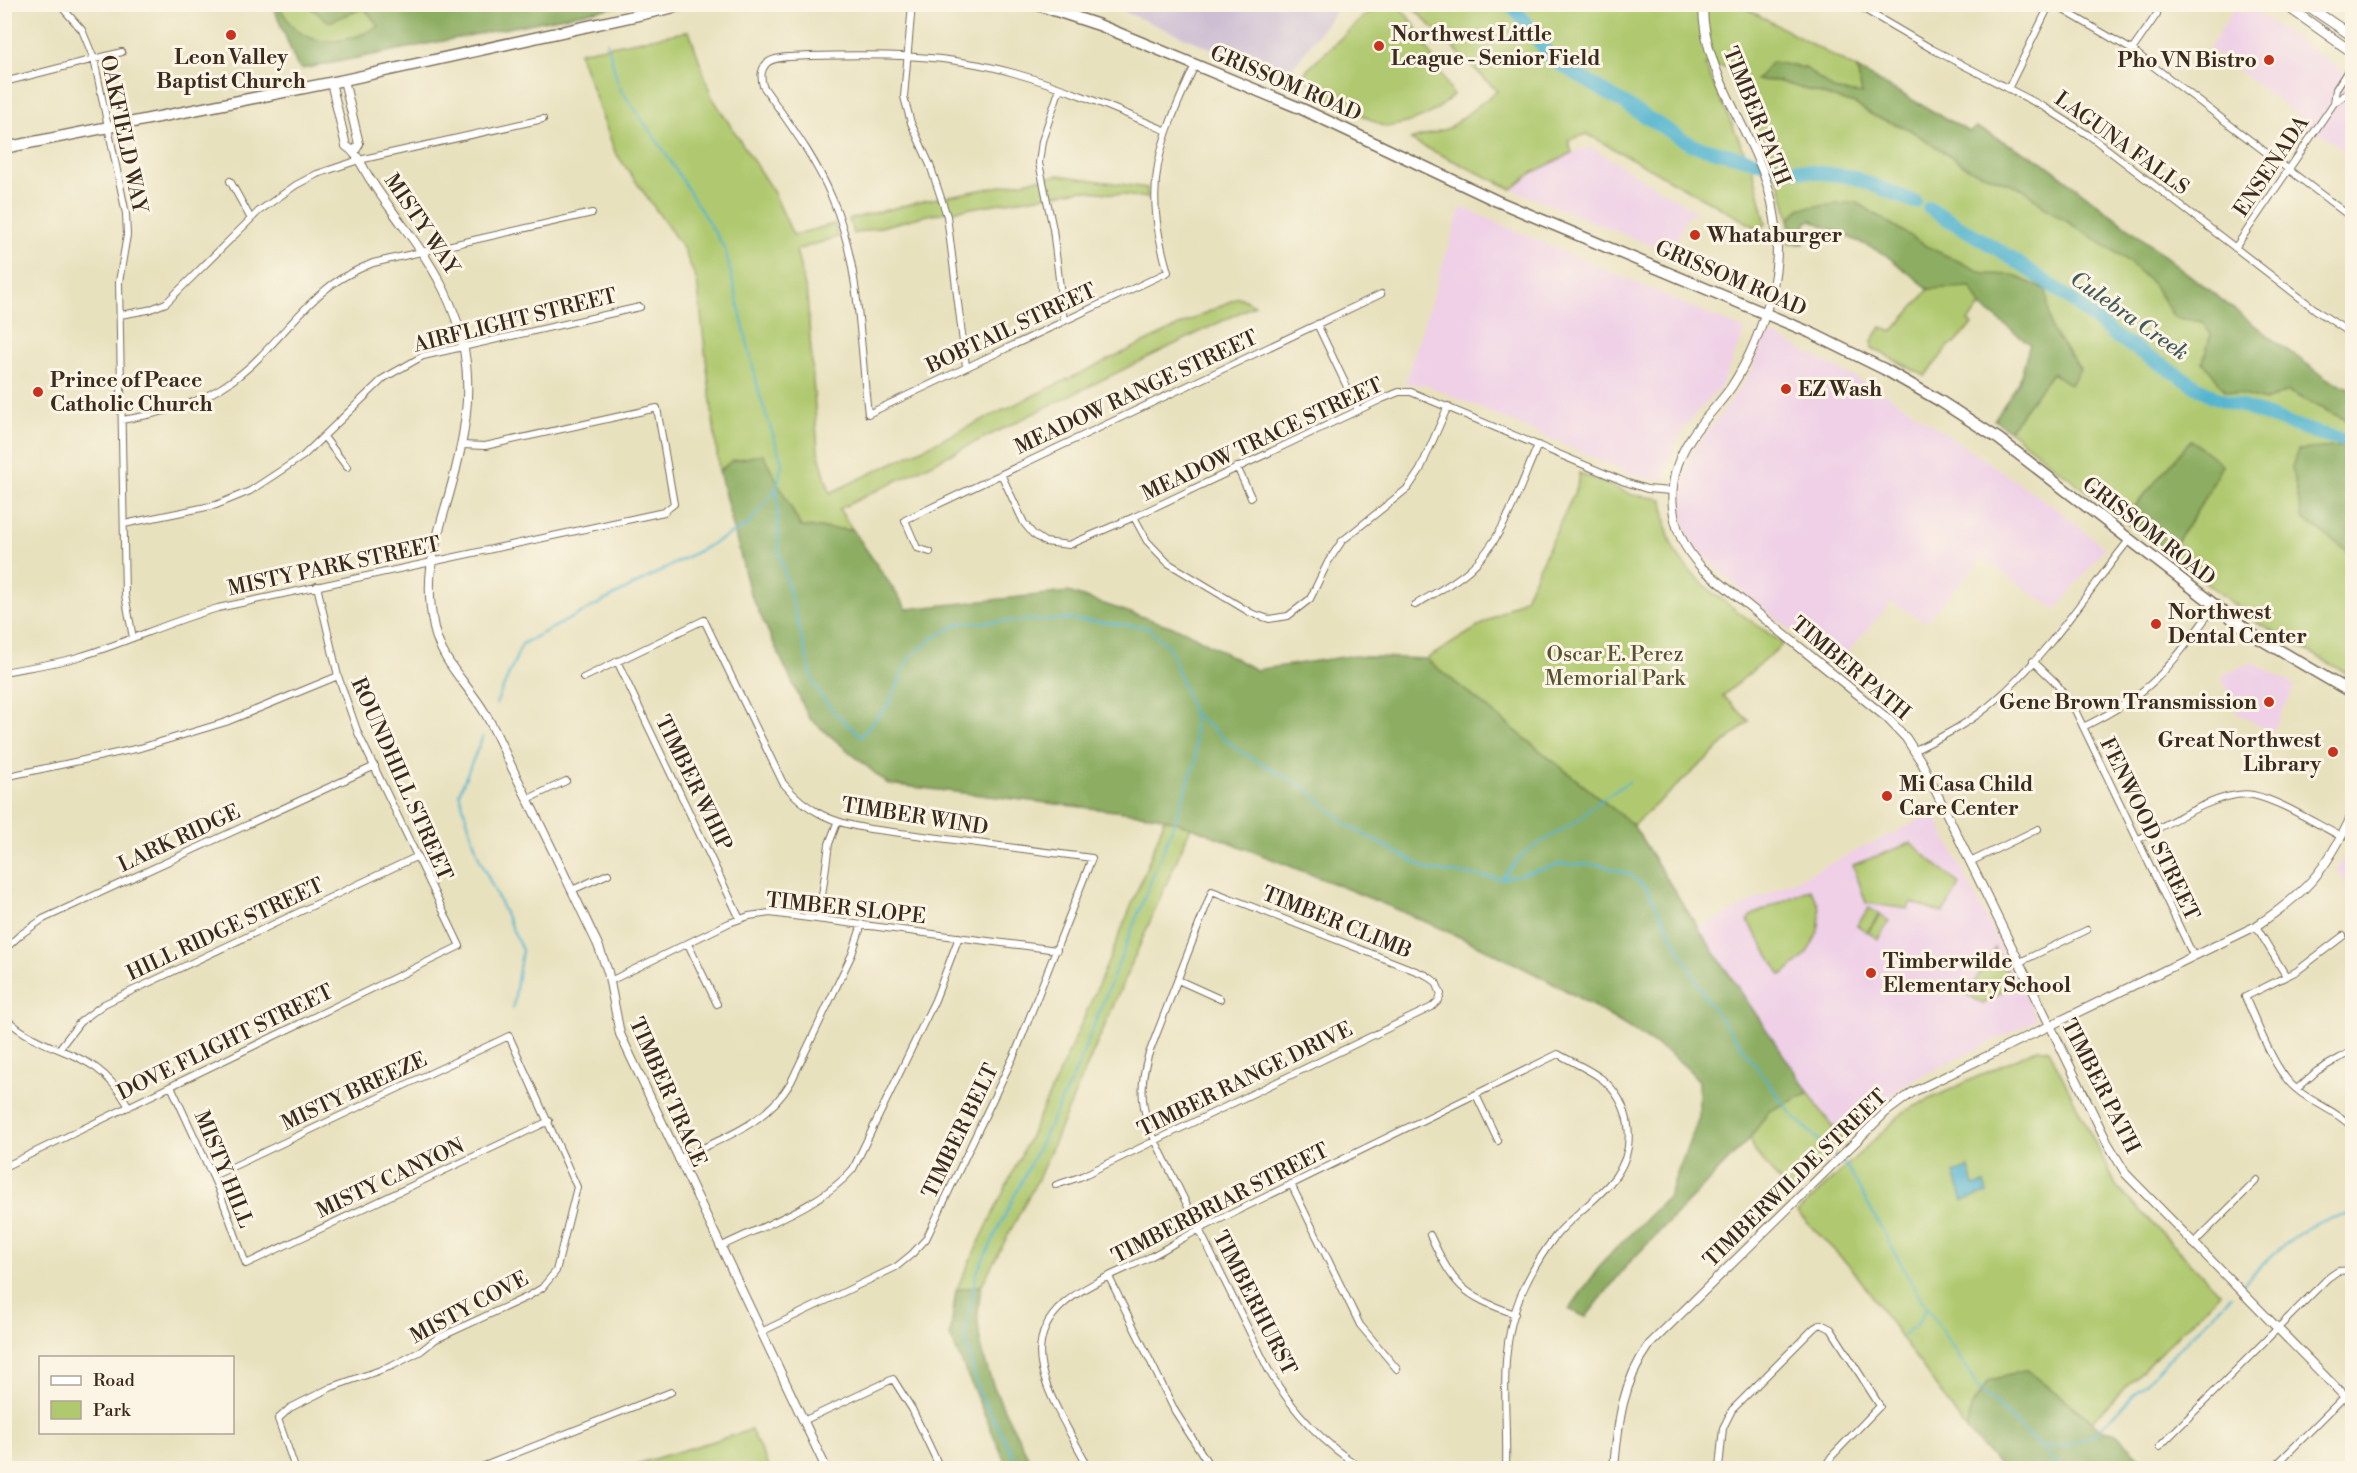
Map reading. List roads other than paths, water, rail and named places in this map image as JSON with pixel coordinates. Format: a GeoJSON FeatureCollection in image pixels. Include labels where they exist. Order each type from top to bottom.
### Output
{"type":"FeatureCollection","features":[{"type":"Feature","properties":{"kind":"main road"},"geometry":{"type":"LineString","coordinates":[[4,148],[344,80],[688,4]]}},
{"type":"Feature","properties":{"kind":"main road","name":"GRISSOM ROAD"},"geometry":{"type":"LineString","coordinates":[[1035,4],[1099,25],[1302,109],[1497,201],[1844,348],[1941,400],[1999,439],[2214,607],[2271,646],[2352,693]]}},
{"type":"Feature","properties":{"kind":"main road"},"geometry":{"type":"LineString","coordinates":[[2284,4],[2352,52]]}},
{"type":"Feature","properties":{"kind":"main road"},"geometry":{"type":"LineString","coordinates":[[2305,4],[2352,36]]}},
{"type":"Feature","properties":{"kind":"street","name":"OAKFIELD WAY"},"geometry":{"type":"LineString","coordinates":[[59,4],[82,30],[94,59],[127,225],[119,282],[125,595],[133,638]]}},
{"type":"Feature","properties":{"kind":"street"},"geometry":{"type":"LineString","coordinates":[[912,4],[907,56],[906,104],[947,216],[966,366]]}},
{"type":"Feature","properties":{"kind":"street","name":"TIMBER PATH"},"geometry":{"type":"LineString","coordinates":[[1703,4],[1707,39],[1715,67],[1762,170],[1772,199],[1776,238],[1772,288],[1765,314],[1732,385],[1686,447],[1676,469],[1671,491],[1672,514],[1678,534],[1702,568],[1887,718],[1915,750],[2107,1142],[2126,1174],[2352,1404]]}},
{"type":"Feature","properties":{"kind":"street","name":"LAGUNA FALLS"},"geometry":{"type":"LineString","coordinates":[[1855,4],[2044,107],[2090,136],[2320,313],[2352,334]]}},
{"type":"Feature","properties":{"kind":"street"},"geometry":{"type":"LineString","coordinates":[[2008,89],[2052,4],[2132,50],[2352,218]]}},
{"type":"Feature","properties":{"kind":"street"},"geometry":{"type":"LineString","coordinates":[[2132,50],[2157,14]]}},
{"type":"Feature","properties":{"kind":"street"},"geometry":{"type":"LineString","coordinates":[[4,82],[122,52]]}},
{"type":"Feature","properties":{"kind":"street"},"geometry":{"type":"LineString","coordinates":[[907,56],[1011,72],[1060,87],[1167,131],[1195,65]]}},
{"type":"Feature","properties":{"kind":"street","name":"BOBTAIL STREET"},"geometry":{"type":"LineString","coordinates":[[907,56],[795,57],[770,61],[761,77],[763,86],[818,168],[843,227],[853,280],[868,414],[1168,272],[1158,237],[1154,207],[1156,173],[1167,131]]}},
{"type":"Feature","properties":{"kind":"street","name":"ENSENADA"},"geometry":{"type":"LineString","coordinates":[[2334,103],[2336,90],[2352,64]]}},
{"type":"Feature","properties":{"kind":"street","name":"MISTY WAY"},"geometry":{"type":"LineString","coordinates":[[344,80],[359,144],[357,156]]}},
{"type":"Feature","properties":{"kind":"street","name":"MISTY WAY"},"geometry":{"type":"LineString","coordinates":[[332,82],[346,146],[357,156],[370,180],[422,250],[451,303],[464,346],[468,389],[462,445],[429,563]]}},
{"type":"Feature","properties":{"kind":"street","name":"ENSENADA"},"geometry":{"type":"LineString","coordinates":[[2235,248],[2334,103],[2346,94],[2352,85]]}},
{"type":"Feature","properties":{"kind":"street"},"geometry":{"type":"LineString","coordinates":[[1060,87],[1042,141],[1040,163],[1053,230],[1064,321]]}},
{"type":"Feature","properties":{"kind":"street"},"geometry":{"type":"LineString","coordinates":[[120,315],[148,310],[166,303],[251,219],[296,185],[357,156],[543,119]]}},
{"type":"Feature","properties":{"kind":"street"},"geometry":{"type":"LineString","coordinates":[[230,181],[251,219]]}},
{"type":"Feature","properties":{"kind":"street"},"geometry":{"type":"LineString","coordinates":[[122,420],[171,410],[203,399],[246,369],[337,280],[373,263],[592,213]]}},
{"type":"Feature","properties":{"kind":"street","name":"MEADOW RANGE STREET"},"geometry":{"type":"LineString","coordinates":[[930,552],[917,548],[905,520],[1381,294]]}},
{"type":"Feature","properties":{"kind":"street","name":"AIRFLIGHT STREET"},"geometry":{"type":"LineString","coordinates":[[124,524],[216,505],[237,497],[286,469],[324,437],[374,386],[396,370],[431,353],[640,307]]}},
{"type":"Feature","properties":{"kind":"street"},"geometry":{"type":"LineString","coordinates":[[1317,324],[1358,410]]}},
{"type":"Feature","properties":{"kind":"street","name":"MEADOW TRACE STREET"},"geometry":{"type":"LineString","coordinates":[[1001,474],[1024,523],[1033,534],[1045,542],[1057,545],[1078,543],[1400,392],[1419,394],[1635,486],[1671,491]]}},
{"type":"Feature","properties":{"kind":"street"},"geometry":{"type":"LineString","coordinates":[[1134,518],[1146,541],[1168,563],[1251,613],[1269,619],[1288,616],[1297,612],[1310,599],[1328,562],[1342,541],[1408,488],[1420,470],[1448,406]]}},
{"type":"Feature","properties":{"kind":"street","name":"MISTY PARK STREET"},"geometry":{"type":"LineString","coordinates":[[4,672],[76,658],[181,618],[317,586],[664,512],[674,504],[657,408],[485,446],[462,445]]}},
{"type":"Feature","properties":{"kind":"street"},"geometry":{"type":"LineString","coordinates":[[324,437],[347,467]]}},
{"type":"Feature","properties":{"kind":"street"},"geometry":{"type":"LineString","coordinates":[[1415,605],[1459,578],[1489,548],[1503,524],[1538,445]]}},
{"type":"Feature","properties":{"kind":"street"},"geometry":{"type":"LineString","coordinates":[[1237,467],[1251,497]]}},
{"type":"Feature","properties":{"kind":"street"},"geometry":{"type":"LineString","coordinates":[[1915,750],[1959,727],[1986,708],[2016,681],[2129,540]]}},
{"type":"Feature","properties":{"kind":"street","name":"TIMBER TRACE"},"geometry":{"type":"LineString","coordinates":[[429,563],[429,595],[434,628],[445,658],[484,712],[598,945],[610,981],[620,1034],[826,1468]]}},
{"type":"Feature","properties":{"kind":"street","name":"ROUNDHILL STREET"},"geometry":{"type":"LineString","coordinates":[[317,586],[338,676],[358,733],[460,946]]}},
{"type":"Feature","properties":{"kind":"street"},"geometry":{"type":"LineString","coordinates":[[2083,727],[2127,705],[2156,682],[2214,607]]}},
{"type":"Feature","properties":{"kind":"street","name":"TIMBER WIND"},"geometry":{"type":"LineString","coordinates":[[617,661],[704,620],[783,783],[806,807],[837,823],[1092,858]]}},
{"type":"Feature","properties":{"kind":"street"},"geometry":{"type":"LineString","coordinates":[[583,678],[617,661]]}},
{"type":"Feature","properties":{"kind":"street","name":"TIMBER WHIP"},"geometry":{"type":"LineString","coordinates":[[617,661],[740,918]]}},
{"type":"Feature","properties":{"kind":"street","name":"FENWOOD STREET"},"geometry":{"type":"LineString","coordinates":[[2033,661],[2068,698],[2193,955]]}},
{"type":"Feature","properties":{"kind":"street"},"geometry":{"type":"LineString","coordinates":[[4,777],[98,758],[216,725],[338,676]]}},
{"type":"Feature","properties":{"kind":"street","name":"LARK RIDGE"},"geometry":{"type":"LineString","coordinates":[[4,950],[20,934],[43,919],[375,766]]}},
{"type":"Feature","properties":{"kind":"street"},"geometry":{"type":"LineString","coordinates":[[528,799],[566,781]]}},
{"type":"Feature","properties":{"kind":"street"},"geometry":{"type":"LineString","coordinates":[[2137,840],[2220,799],[2241,794],[2263,798],[2342,837]]}},
{"type":"Feature","properties":{"kind":"street","name":"TIMBERWILDE STREET"},"geometry":{"type":"LineString","coordinates":[[1614,1468],[1620,1411],[1627,1382],[1641,1357],[1659,1334],[1886,1112],[1913,1092],[2256,926],[2305,890],[2331,857],[2352,815]]}},
{"type":"Feature","properties":{"kind":"street"},"geometry":{"type":"LineString","coordinates":[[819,918],[830,844],[837,823]]}},
{"type":"Feature","properties":{"kind":"street"},"geometry":{"type":"LineString","coordinates":[[1970,862],[2038,829]]}},
{"type":"Feature","properties":{"kind":"street","name":"HILL RIDGE STREET"},"geometry":{"type":"LineString","coordinates":[[59,1049],[80,1022],[104,1004],[418,856]]}},
{"type":"Feature","properties":{"kind":"street","name":"TIMBER BELT"},"geometry":{"type":"LineString","coordinates":[[761,1332],[896,1267],[926,1239],[1017,1049],[1092,858]]}},
{"type":"Feature","properties":{"kind":"street"},"geometry":{"type":"LineString","coordinates":[[572,890],[608,873]]}},
{"type":"Feature","properties":{"kind":"street","name":"TIMBERHURST"},"geometry":{"type":"LineString","coordinates":[[1212,891],[1148,1056],[1142,1080],[1144,1111],[1155,1140],[1280,1389],[1312,1428],[1362,1468]]}},
{"type":"Feature","properties":{"kind":"street","name":"TIMBER CLIMB"},"geometry":{"type":"LineString","coordinates":[[1212,891],[1410,968],[1436,982],[1441,994]]}},
{"type":"Feature","properties":{"kind":"street","name":"TIMBER SLOPE"},"geometry":{"type":"LineString","coordinates":[[610,981],[740,918],[770,913],[1057,950]]}},
{"type":"Feature","properties":{"kind":"street"},"geometry":{"type":"LineString","coordinates":[[678,1159],[754,1123],[780,1100],[792,1082],[852,954],[862,924]]}},
{"type":"Feature","properties":{"kind":"street"},"geometry":{"type":"LineString","coordinates":[[2256,926],[2286,976]]}},
{"type":"Feature","properties":{"kind":"street"},"geometry":{"type":"LineString","coordinates":[[2020,962],[2087,930]]}},
{"type":"Feature","properties":{"kind":"street"},"geometry":{"type":"LineString","coordinates":[[2343,936],[2309,963],[2245,997],[2285,1078],[2352,1127]]}},
{"type":"Feature","properties":{"kind":"street"},"geometry":{"type":"LineString","coordinates":[[720,1247],[822,1196],[839,1184],[853,1168],[935,1000],[959,937]]}},
{"type":"Feature","properties":{"kind":"street"},"geometry":{"type":"LineString","coordinates":[[688,944],[717,1004]]}},
{"type":"Feature","properties":{"kind":"street","name":"DOVE FLIGHT STREET"},"geometry":{"type":"LineString","coordinates":[[4,1167],[460,946]]}},
{"type":"Feature","properties":{"kind":"street"},"geometry":{"type":"LineString","coordinates":[[1178,980],[1220,999]]}},
{"type":"Feature","properties":{"kind":"street","name":"TIMBER RANGE DRIVE"},"geometry":{"type":"LineString","coordinates":[[1056,1185],[1080,1177],[1432,1007],[1440,1000],[1441,994]]}},
{"type":"Feature","properties":{"kind":"street"},"geometry":{"type":"LineString","coordinates":[[4,1017],[29,1036],[82,1057],[100,1069],[116,1085],[129,1107]]}},
{"type":"Feature","properties":{"kind":"street","name":"MISTY COVE"},"geometry":{"type":"LineString","coordinates":[[295,1468],[278,1419],[291,1408],[343,1382],[392,1366],[421,1351],[436,1339],[527,1297],[551,1279],[560,1261],[577,1187],[509,1036]]}},
{"type":"Feature","properties":{"kind":"street","name":"MISTY BREEZE"},"geometry":{"type":"LineString","coordinates":[[213,1176],[509,1036]]}},
{"type":"Feature","properties":{"kind":"street"},"geometry":{"type":"LineString","coordinates":[[2298,1088],[2317,1071],[2352,1052]]}},
{"type":"Feature","properties":{"kind":"street","name":"TIMBERBRIAR STREET"},"geometry":{"type":"LineString","coordinates":[[1089,1468],[1042,1370],[1042,1341],[1050,1319],[1068,1298],[1200,1229],[1558,1054],[1600,1077],[1615,1093],[1628,1120],[1628,1149],[1616,1176],[1571,1219],[1540,1259],[1515,1314]]}},
{"type":"Feature","properties":{"kind":"street","name":"MISTY HILL"},"geometry":{"type":"LineString","coordinates":[[171,1086],[213,1176],[246,1264]]}},
{"type":"Feature","properties":{"kind":"street"},"geometry":{"type":"LineString","coordinates":[[1476,1095],[1498,1141]]}},
{"type":"Feature","properties":{"kind":"street","name":"MISTY CANYON"},"geometry":{"type":"LineString","coordinates":[[246,1264],[549,1121]]}},
{"type":"Feature","properties":{"kind":"street"},"geometry":{"type":"LineString","coordinates":[[2193,1244],[2258,1180]]}},
{"type":"Feature","properties":{"kind":"street"},"geometry":{"type":"LineString","coordinates":[[1291,1184],[1360,1326],[1397,1369]]}},
{"type":"Feature","properties":{"kind":"street"},"geometry":{"type":"LineString","coordinates":[[1430,1235],[1448,1272],[1465,1291],[1486,1304],[1515,1314],[1505,1352],[1506,1468]]}},
{"type":"Feature","properties":{"kind":"street"},"geometry":{"type":"LineString","coordinates":[[2159,1447],[2328,1278],[2338,1271],[2352,1270]]}},
{"type":"Feature","properties":{"kind":"street"},"geometry":{"type":"LineString","coordinates":[[1109,1277],[1175,1411],[1211,1468]]}},
{"type":"Feature","properties":{"kind":"street"},"geometry":{"type":"LineString","coordinates":[[1719,1468],[1723,1428],[1732,1410],[1814,1328],[1821,1324],[1831,1329],[1880,1406],[1832,1456],[1824,1468]]}},
{"type":"Feature","properties":{"kind":"street"},"geometry":{"type":"LineString","coordinates":[[803,1421],[893,1379],[912,1409],[940,1468]]}},
{"type":"Feature","properties":{"kind":"street"},"geometry":{"type":"LineString","coordinates":[[479,1468],[672,1392]]}},
{"type":"Feature","properties":{"kind":"street"},"geometry":{"type":"LineString","coordinates":[[2273,1468],[2345,1396]]}},
{"type":"Feature","properties":{"kind":"water"},"geometry":{"type":"Polygon","coordinates":[[[1969,1168],[1974,1186],[1984,1183],[1987,1193],[1963,1201],[1954,1173],[1969,1168]]]}},
{"type":"Feature","properties":{"kind":"waterway","name":"Culebra Creek"},"geometry":{"type":"LineString","coordinates":[[1511,4],[1553,60],[1692,145],[1782,168],[1853,177],[1915,202]]}},
{"type":"Feature","properties":{"kind":"waterway"},"geometry":{"type":"LineString","coordinates":[[607,42],[619,87],[664,151],[725,249],[760,396],[782,462],[777,488],[779,552],[814,684],[829,706],[841,718],[861,736],[889,704],[909,658],[933,638],[960,623],[1069,619],[1147,627],[1169,647],[1193,713],[1241,752],[1304,787],[1349,826],[1429,870],[1502,879],[1561,864],[1600,865],[1629,874],[1647,889],[1708,1002],[1794,1117],[1848,1168],[1915,1289],[1979,1388],[2062,1468]]}},
{"type":"Feature","properties":{"kind":"waterway","name":"Culebra Creek"},"geometry":{"type":"LineString","coordinates":[[1929,208],[1999,250],[2060,291],[2118,338],[2214,397],[2314,432],[2352,442]]}},
{"type":"Feature","properties":{"kind":"waterway"},"geometry":{"type":"LineString","coordinates":[[496,704],[522,644],[748,525],[776,489]]}},
{"type":"Feature","properties":{"kind":"waterway"},"geometry":{"type":"LineString","coordinates":[[1020,1468],[978,1390],[965,1338],[976,1274],[1075,1073],[1176,818],[1196,760],[1193,714]]}},
{"type":"Feature","properties":{"kind":"waterway"},"geometry":{"type":"LineString","coordinates":[[483,736],[459,793],[478,855],[522,950],[513,1008]]}},
{"type":"Feature","properties":{"kind":"waterway"},"geometry":{"type":"LineString","coordinates":[[1502,878],[1526,851],[1577,821],[1593,806],[1630,781]]}},
{"type":"Feature","properties":{"kind":"waterway"},"geometry":{"type":"LineString","coordinates":[[2243,1284],[2279,1249],[2306,1229],[2336,1217],[2352,1215]]}},
{"type":"Feature","properties":{"kind":"waterway"},"geometry":{"type":"LineString","coordinates":[[2039,1446],[2061,1447],[2094,1435],[2231,1296]]}},
{"type":"Feature","properties":{"kind":"waterway"},"geometry":{"type":"LineString","coordinates":[[1903,1335],[1917,1324],[1926,1308]]}},
{"type":"Feature","properties":{"kind":"place","name":"Leon Valley Baptist Church"},"geometry":{"type":"Point","coordinates":[231,35]}},
{"type":"Feature","properties":{"kind":"place","name":"Northwest Little League - Senior Field"},"geometry":{"type":"Point","coordinates":[1379,46]}},
{"type":"Feature","properties":{"kind":"place","name":"Pho VN Bistro"},"geometry":{"type":"Point","coordinates":[2269,60]}},
{"type":"Feature","properties":{"kind":"place","name":"Whataburger"},"geometry":{"type":"Point","coordinates":[1695,235]}},
{"type":"Feature","properties":{"kind":"place","name":"EZ Wash"},"geometry":{"type":"Point","coordinates":[1786,389]}},
{"type":"Feature","properties":{"kind":"place","name":"Prince of Peace Catholic Church"},"geometry":{"type":"Point","coordinates":[38,392]}},
{"type":"Feature","properties":{"kind":"place","name":"Northwest Dental Center"},"geometry":{"type":"Point","coordinates":[2156,624]}},
{"type":"Feature","properties":{"kind":"place","name":"Gene Brown Transmission"},"geometry":{"type":"Point","coordinates":[2269,702]}},
{"type":"Feature","properties":{"kind":"place","name":"Great Northwest Library"},"geometry":{"type":"Point","coordinates":[2333,752]}},
{"type":"Feature","properties":{"kind":"place","name":"Mi Casa Child Care Center"},"geometry":{"type":"Point","coordinates":[1887,796]}},
{"type":"Feature","properties":{"kind":"place","name":"Timberwilde Elementary School"},"geometry":{"type":"Point","coordinates":[1871,973]}},
{"type":"Feature","properties":{"kind":"park label","name":"Oscar E. Perez Memorial Park"},"geometry":{"type":"Point","coordinates":[1615,666]}}]}
